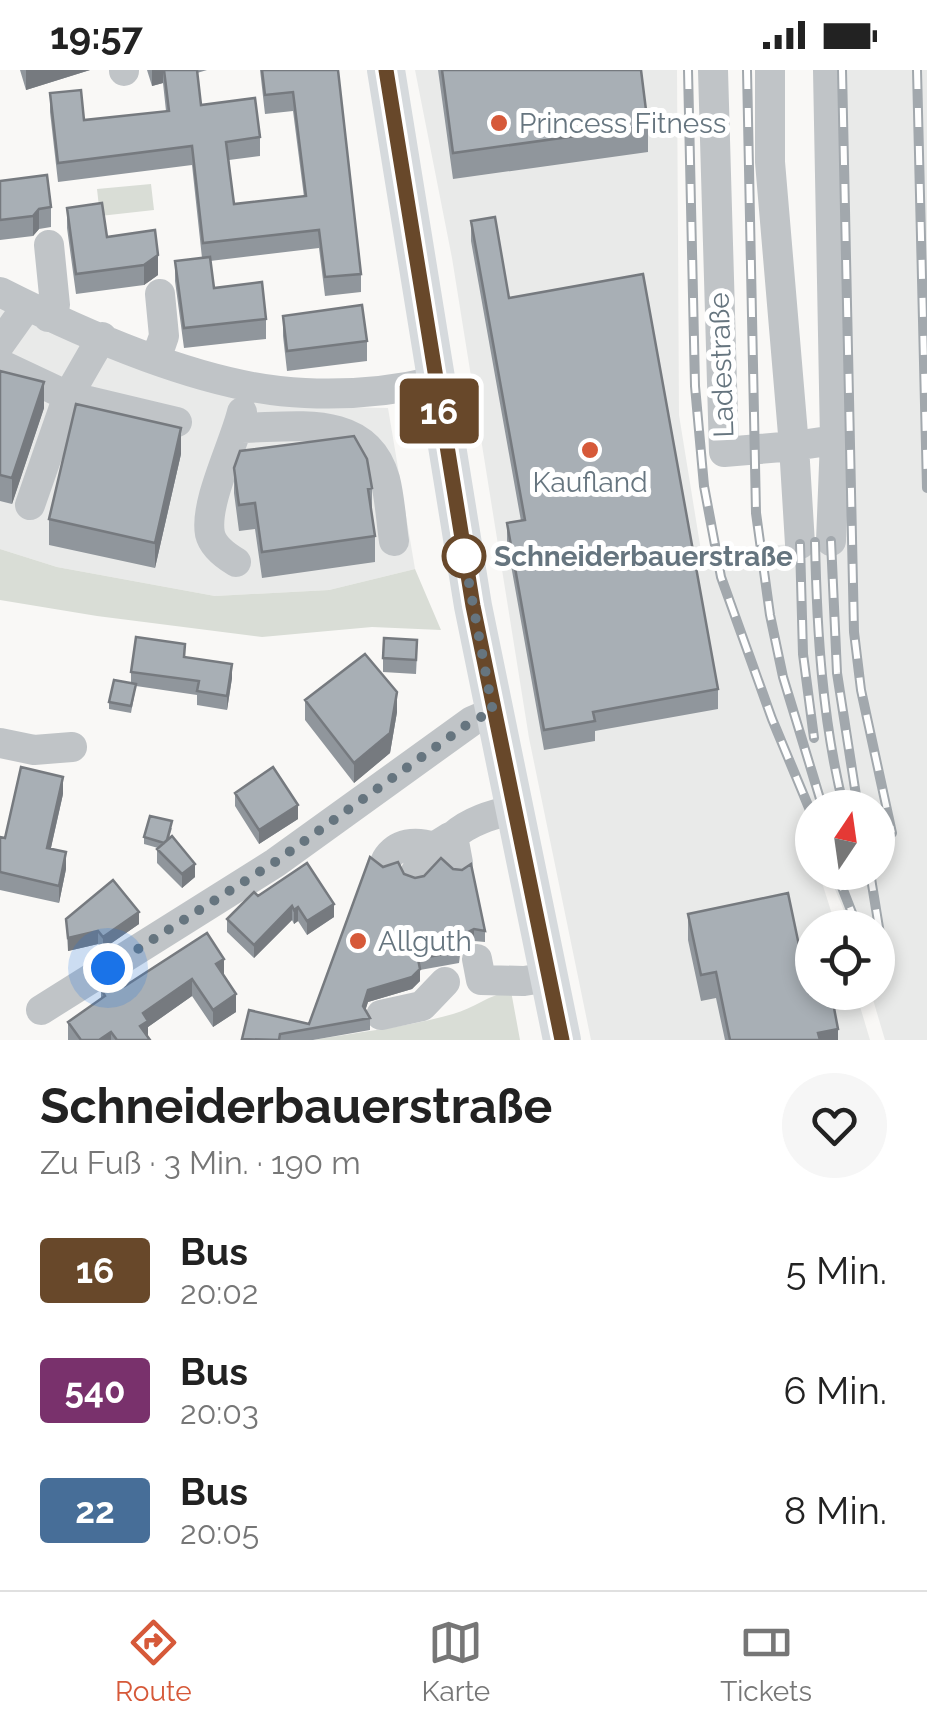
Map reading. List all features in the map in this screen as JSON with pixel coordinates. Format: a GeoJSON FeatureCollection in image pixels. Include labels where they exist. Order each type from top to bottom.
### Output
{"type":"FeatureCollection","features":[{"type":"Feature","properties":{"kind":"main road"},"geometry":{"type":"LineString","coordinates":[[386,70],[434,381],[493,712],[562,1040]]}},
{"type":"Feature","properties":{"kind":"street","name":"Ladestraße"},"geometry":{"type":"LineString","coordinates":[[713,70],[724,452],[814,443]]}},
{"type":"Feature","properties":{"kind":"street"},"geometry":{"type":"LineString","coordinates":[[770,70],[770,162],[814,443],[815,542],[814,443],[828,70]]}},
{"type":"Feature","properties":{"kind":"street"},"geometry":{"type":"LineString","coordinates":[[25,305],[56,305],[49,244]]}},
{"type":"Feature","properties":{"kind":"street"},"geometry":{"type":"LineString","coordinates":[[156,359],[164,336],[160,294]]}},
{"type":"Feature","properties":{"kind":"street"},"geometry":{"type":"LineString","coordinates":[[25,305],[156,359],[248,385],[302,394],[409,387],[434,381]]}},
{"type":"Feature","properties":{"kind":"street"},"geometry":{"type":"LineString","coordinates":[[0,344],[25,305]]}},
{"type":"Feature","properties":{"kind":"street"},"geometry":{"type":"LineString","coordinates":[[30,505],[68,396],[102,337]]}},
{"type":"Feature","properties":{"kind":"street"},"geometry":{"type":"LineString","coordinates":[[0,364],[68,396],[176,422]]}},
{"type":"Feature","properties":{"kind":"street"},"geometry":{"type":"LineString","coordinates":[[236,562],[222,553],[210,536],[211,510],[248,385]]}},
{"type":"Feature","properties":{"kind":"street"},"geometry":{"type":"LineString","coordinates":[[324,428],[328,393]]}},
{"type":"Feature","properties":{"kind":"street"},"geometry":{"type":"LineString","coordinates":[[238,428],[324,428],[360,438],[384,477],[394,541]]}},
{"type":"Feature","properties":{"kind":"street"},"geometry":{"type":"LineString","coordinates":[[41,1010],[275,862],[472,721],[493,712]]}},
{"type":"Feature","properties":{"kind":"street"},"geometry":{"type":"LineString","coordinates":[[0,743],[34,750],[72,747]]}},
{"type":"Feature","properties":{"kind":"street"},"geometry":{"type":"LineString","coordinates":[[386,860],[401,846],[423,843],[440,854],[473,822],[513,810]]}},
{"type":"Feature","properties":{"kind":"street"},"geometry":{"type":"LineString","coordinates":[[380,1014],[422,1006],[459,972],[524,981],[548,977]]}},
{"type":"Feature","properties":{"kind":"shaded area"},"geometry":{"type":"Polygon","coordinates":[[[415,70],[677,70],[679,415],[701,551],[845,540],[833,70],[927,70],[927,1040],[885,1040],[876,1010],[895,1010],[895,910],[844,910],[835,890],[895,890],[895,790],[795,790],[795,890],[824,890],[831,910],[795,910],[795,1010],[861,1010],[870,1040],[591,1040],[529,738],[452,258],[415,70]]]}},
{"type":"Feature","properties":{"kind":"shaded area"},"geometry":{"type":"Polygon","coordinates":[[[151,184],[154,210],[100,216],[97,189],[151,184]]]}},
{"type":"Feature","properties":{"kind":"shaded area"},"geometry":{"type":"Polygon","coordinates":[[[0,307],[290,406],[388,408],[415,569],[329,590],[215,596],[57,567],[0,549],[0,307]]]}},
{"type":"Feature","properties":{"kind":"shaded area"},"geometry":{"type":"Polygon","coordinates":[[[0,549],[57,567],[215,596],[329,590],[415,569],[441,630],[372,627],[262,637],[0,600],[0,549]]]}},
{"type":"Feature","properties":{"kind":"shaded area"},"geometry":{"type":"Polygon","coordinates":[[[511,991],[520,1040],[313,1040],[436,1019],[511,991]]]}},
{"type":"Feature","properties":{"kind":"building"},"geometry":{"type":"Polygon","coordinates":[[[164,70],[197,70],[201,105],[255,98],[260,137],[226,142],[234,204],[306,196],[293,92],[265,95],[262,70],[338,70],[361,274],[325,277],[319,230],[203,243],[192,146],[58,163],[50,93],[81,90],[84,120],[169,111],[164,70]]]}},
{"type":"Feature","properties":{"kind":"building"},"geometry":{"type":"Polygon","coordinates":[[[442,70],[641,70],[648,126],[453,153],[442,70]]]}},
{"type":"Feature","properties":{"kind":"building"},"geometry":{"type":"Polygon","coordinates":[[[47,175],[51,207],[39,209],[33,216],[0,220],[0,181],[47,175]]]}},
{"type":"Feature","properties":{"kind":"building"},"geometry":{"type":"Polygon","coordinates":[[[102,203],[107,237],[155,230],[158,255],[144,265],[76,274],[67,208],[102,203]]]}},
{"type":"Feature","properties":{"kind":"building","name":"Kaufland"},"geometry":{"type":"Polygon","coordinates":[[[495,217],[509,298],[643,274],[718,689],[593,712],[595,721],[544,730],[507,523],[525,520],[471,221],[495,217]]]}},
{"type":"Feature","properties":{"kind":"building"},"geometry":{"type":"Polygon","coordinates":[[[210,257],[214,288],[262,282],[266,319],[184,328],[175,261],[210,257]]]}},
{"type":"Feature","properties":{"kind":"building"},"geometry":{"type":"Polygon","coordinates":[[[362,305],[367,341],[287,351],[283,316],[362,305]]]}},
{"type":"Feature","properties":{"kind":"building"},"geometry":{"type":"Polygon","coordinates":[[[0,371],[44,382],[12,478],[0,475],[0,371]]]}},
{"type":"Feature","properties":{"kind":"building"},"geometry":{"type":"Polygon","coordinates":[[[76,404],[181,428],[155,543],[49,519],[76,404]]]}},
{"type":"Feature","properties":{"kind":"building"},"geometry":{"type":"Polygon","coordinates":[[[354,436],[367,459],[375,536],[262,552],[255,503],[239,505],[234,468],[240,451],[354,436]]]}},
{"type":"Feature","properties":{"kind":"building"},"geometry":{"type":"Polygon","coordinates":[[[136,637],[185,644],[184,657],[232,664],[227,696],[197,691],[199,681],[131,672],[136,637]]]}},
{"type":"Feature","properties":{"kind":"building"},"geometry":{"type":"Polygon","coordinates":[[[384,638],[417,640],[416,660],[383,658],[384,638]]]}},
{"type":"Feature","properties":{"kind":"building"},"geometry":{"type":"Polygon","coordinates":[[[365,654],[397,692],[390,733],[354,763],[305,700],[365,654]]]}},
{"type":"Feature","properties":{"kind":"building"},"geometry":{"type":"Polygon","coordinates":[[[114,680],[136,684],[131,706],[109,702],[114,680]]]}},
{"type":"Feature","properties":{"kind":"building"},"geometry":{"type":"Polygon","coordinates":[[[21,767],[63,777],[47,848],[66,852],[59,886],[0,872],[0,837],[5,838],[21,767]]]}},
{"type":"Feature","properties":{"kind":"building"},"geometry":{"type":"Polygon","coordinates":[[[273,767],[298,805],[259,830],[235,793],[273,767]]]}},
{"type":"Feature","properties":{"kind":"building"},"geometry":{"type":"Polygon","coordinates":[[[150,816],[172,821],[164,843],[144,837],[150,816]]]}},
{"type":"Feature","properties":{"kind":"building"},"geometry":{"type":"Polygon","coordinates":[[[172,836],[195,864],[182,874],[157,849],[172,836]]]}},
{"type":"Feature","properties":{"kind":"building"},"geometry":{"type":"Polygon","coordinates":[[[370,857],[383,867],[398,862],[404,874],[415,878],[424,876],[441,858],[453,869],[462,870],[471,864],[485,931],[474,929],[466,933],[460,940],[459,951],[418,959],[420,969],[412,977],[368,990],[363,1006],[370,1018],[280,1034],[279,1040],[242,1039],[249,1010],[309,1024],[370,857]]]}},
{"type":"Feature","properties":{"kind":"building"},"geometry":{"type":"Polygon","coordinates":[[[307,863],[334,904],[307,921],[298,907],[294,910],[292,906],[254,945],[227,919],[254,892],[258,896],[307,863]]]}},
{"type":"Feature","properties":{"kind":"building"},"geometry":{"type":"Polygon","coordinates":[[[113,880],[139,912],[103,937],[98,931],[68,938],[66,919],[113,880]]]}},
{"type":"Feature","properties":{"kind":"building"},"geometry":{"type":"Polygon","coordinates":[[[788,893],[795,926],[795,1010],[834,1010],[838,1029],[818,1033],[820,1040],[730,1040],[716,972],[701,975],[688,914],[788,893]]]}},
{"type":"Feature","properties":{"kind":"building"},"geometry":{"type":"Polygon","coordinates":[[[207,933],[224,959],[216,964],[236,994],[213,1010],[192,979],[143,1013],[148,1021],[140,1026],[150,1040],[117,1040],[111,1032],[99,1040],[81,1040],[68,1022],[105,996],[101,989],[120,977],[125,986],[207,933]]]}},
{"type":"Feature","properties":{"kind":"railway"},"geometry":{"type":"LineString","coordinates":[[688,70],[695,386],[704,486],[721,577],[802,790]]}},
{"type":"Feature","properties":{"kind":"railway"},"geometry":{"type":"LineString","coordinates":[[747,70],[756,513],[783,677],[817,790]]}},
{"type":"Feature","properties":{"kind":"railway"},"geometry":{"type":"LineString","coordinates":[[842,70],[854,632],[861,690],[883,790]]}},
{"type":"Feature","properties":{"kind":"railway"},"geometry":{"type":"LineString","coordinates":[[917,70],[927,488]]}},
{"type":"Feature","properties":{"kind":"railway"},"geometry":{"type":"LineString","coordinates":[[831,541],[837,673],[855,790]]}},
{"type":"Feature","properties":{"kind":"railway"},"geometry":{"type":"LineString","coordinates":[[815,542],[822,676],[840,790]]}},
{"type":"Feature","properties":{"kind":"railway"},"geometry":{"type":"LineString","coordinates":[[800,544],[803,654],[814,738]]}},
{"type":"Feature","properties":{"kind":"railway"},"geometry":{"type":"LineString","coordinates":[[843,890],[851,910]]}},
{"type":"Feature","properties":{"kind":"railway"},"geometry":{"type":"LineString","coordinates":[[873,890],[876,910]]}},
{"type":"Feature","properties":{"kind":"bus line","name":"16"},"geometry":{"type":"LineString","coordinates":[[386,70],[473,606],[562,1040]]}},
{"type":"Feature","properties":{"kind":"place","name":"Princess Fitness"},"geometry":{"type":"Point","coordinates":[499,123]}},
{"type":"Feature","properties":{"kind":"place","name":"Kaufland"},"geometry":{"type":"Point","coordinates":[590,450]}},
{"type":"Feature","properties":{"kind":"place","name":"Schneiderbauerstraße"},"geometry":{"type":"Point","coordinates":[464,556]}},
{"type":"Feature","properties":{"kind":"place","name":"Allguth"},"geometry":{"type":"Point","coordinates":[358,941]}},
{"type":"Feature","properties":{"kind":"route"},"geometry":{"type":"LineString","coordinates":[[108,968],[275,862],[472,721],[493,712],[464,556]]}}]}
